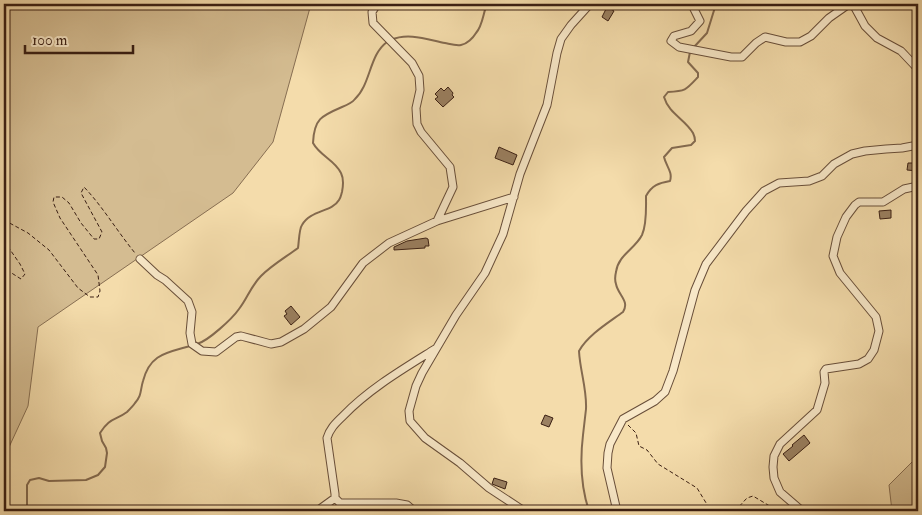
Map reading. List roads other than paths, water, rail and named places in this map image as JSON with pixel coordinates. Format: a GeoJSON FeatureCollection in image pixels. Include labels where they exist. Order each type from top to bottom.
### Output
{"type":"FeatureCollection","features":[{"type":"Feature","properties":{"kind":"street"},"geometry":{"type":"LineString","coordinates":[[377,4],[372,12],[374,23],[412,63],[419,76],[420,90],[416,108],[417,124],[421,132],[450,167],[453,187],[437,221]]}},
{"type":"Feature","properties":{"kind":"street"},"geometry":{"type":"LineString","coordinates":[[524,511],[489,488],[460,463],[424,438],[410,421],[409,411],[422,373],[456,315],[484,273],[503,234],[520,174],[547,105],[561,39],[590,4]]}},
{"type":"Feature","properties":{"kind":"street"},"geometry":{"type":"LineString","coordinates":[[696,4],[694,9],[700,21],[691,31],[674,36],[671,41],[679,47],[731,57],[742,57],[765,37],[786,42],[800,42],[811,36],[829,18],[849,4]]}},
{"type":"Feature","properties":{"kind":"street"},"geometry":{"type":"LineString","coordinates":[[853,4],[865,26],[877,38],[902,51],[918,69]]}},
{"type":"Feature","properties":{"kind":"street"},"geometry":{"type":"LineString","coordinates":[[616,511],[606,468],[610,444],[623,419],[655,401],[665,392],[673,371],[695,290],[706,264],[730,231],[764,191],[779,183],[809,181],[822,176],[834,164],[852,154],[918,145]]}},
{"type":"Feature","properties":{"kind":"street"},"geometry":{"type":"LineString","coordinates":[[802,511],[780,492],[774,478],[774,456],[780,444],[817,410],[825,383],[824,372],[826,369],[859,364],[868,359],[874,350],[879,331],[876,317],[840,272],[833,256],[837,237],[854,205],[859,202],[883,202],[904,189],[918,186]]}},
{"type":"Feature","properties":{"kind":"street"},"geometry":{"type":"LineString","coordinates":[[140,259],[188,301],[192,312],[190,333],[192,344],[202,352],[216,352],[236,336],[271,344],[281,342],[304,329],[331,307],[363,262],[389,243],[437,221],[514,198]]}},
{"type":"Feature","properties":{"kind":"street"},"geometry":{"type":"LineString","coordinates":[[414,511],[408,505],[340,503],[335,498],[326,438],[329,430],[370,392],[437,347]]}},
{"type":"Feature","properties":{"kind":"street"},"geometry":{"type":"LineString","coordinates":[[317,511],[335,498]]}},
{"type":"Feature","properties":{"kind":"waterway"},"geometry":{"type":"LineString","coordinates":[[391,40],[411,37],[455,45],[463,44],[472,39],[478,30],[487,4]]}},
{"type":"Feature","properties":{"kind":"waterway"},"geometry":{"type":"LineString","coordinates":[[694,47],[707,33],[716,4]]}},
{"type":"Feature","properties":{"kind":"waterway"},"geometry":{"type":"LineString","coordinates":[[197,344],[213,334],[236,313],[261,276],[298,248],[300,229],[306,220],[310,216],[336,204],[339,200],[343,188],[342,175],[335,165],[313,143],[315,129],[320,119],[351,103],[360,93],[377,54],[387,42]]}},
{"type":"Feature","properties":{"kind":"waterway"},"geometry":{"type":"LineString","coordinates":[[589,511],[584,493],[581,464],[586,402],[579,351],[593,335],[623,312],[625,308],[624,301],[615,281],[617,266],[639,240],[644,231],[646,196],[656,185],[670,181],[670,172],[664,157],[672,148],[691,145],[695,141],[690,128],[673,112],[664,97],[668,92],[685,89],[698,77],[698,73],[688,62],[690,52]]}},
{"type":"Feature","properties":{"kind":"waterway"},"geometry":{"type":"LineString","coordinates":[[27,511],[27,485],[30,480],[39,478],[49,481],[86,480],[98,475],[105,467],[107,453],[100,433],[110,422],[127,412],[137,400],[146,372],[155,360],[166,353],[190,346]]}}]}
